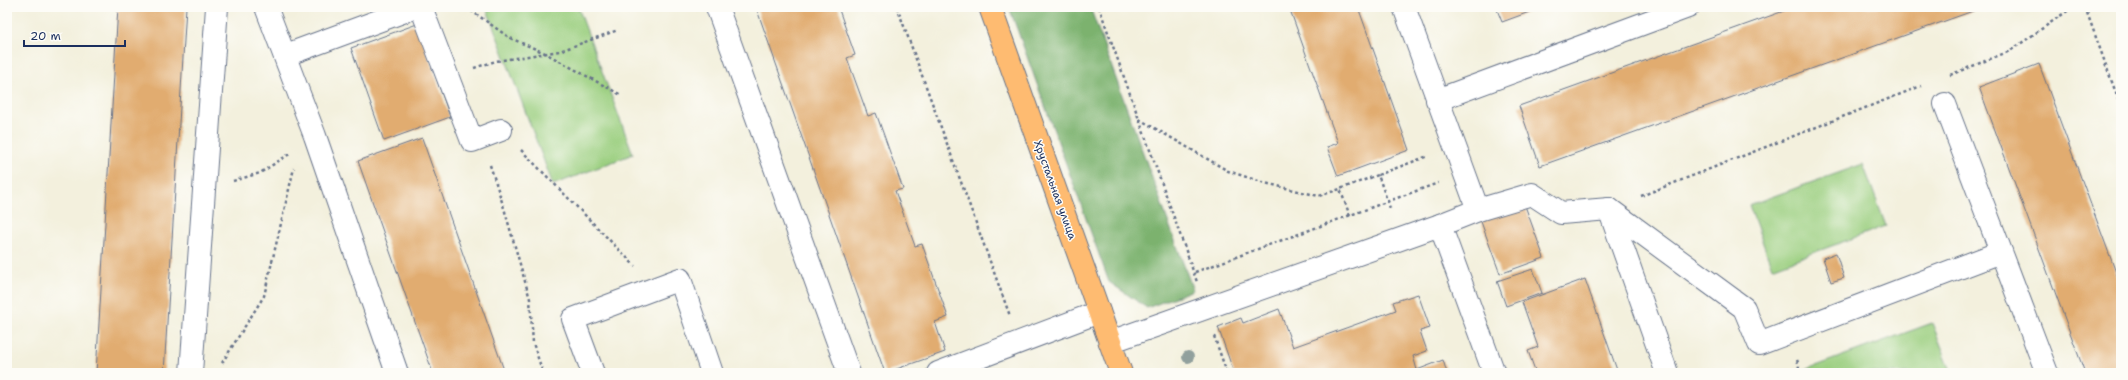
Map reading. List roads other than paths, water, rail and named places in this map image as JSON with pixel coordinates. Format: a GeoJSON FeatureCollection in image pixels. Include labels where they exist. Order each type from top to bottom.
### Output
{"type":"FeatureCollection","features":[{"type":"Feature","properties":{"kind":"main road","name":"Хрустальная улица"},"geometry":{"type":"LineString","coordinates":[[990,7],[1121,373]]}},
{"type":"Feature","properties":{"kind":"lane"},"geometry":{"type":"LineString","coordinates":[[191,373],[217,7]]}},
{"type":"Feature","properties":{"kind":"lane"},"geometry":{"type":"LineString","coordinates":[[266,7],[286,55],[397,373]]}},
{"type":"Feature","properties":{"kind":"lane"},"geometry":{"type":"LineString","coordinates":[[286,55],[416,7]]}},
{"type":"Feature","properties":{"kind":"lane"},"geometry":{"type":"LineString","coordinates":[[421,7],[472,141],[501,130]]}},
{"type":"Feature","properties":{"kind":"lane"},"geometry":{"type":"LineString","coordinates":[[717,7],[849,373]]}},
{"type":"Feature","properties":{"kind":"lane"},"geometry":{"type":"LineString","coordinates":[[1404,7],[1478,210]]}},
{"type":"Feature","properties":{"kind":"lane"},"geometry":{"type":"LineString","coordinates":[[1437,100],[1688,7]]}},
{"type":"Feature","properties":{"kind":"lane"},"geometry":{"type":"LineString","coordinates":[[1945,104],[2047,373]]}},
{"type":"Feature","properties":{"kind":"lane"},"geometry":{"type":"LineString","coordinates":[[1110,342],[1440,225],[1478,210],[1532,194],[1561,213],[1609,209],[1744,308],[1759,344],[2001,252]]}},
{"type":"Feature","properties":{"kind":"lane"},"geometry":{"type":"LineString","coordinates":[[1609,209],[1667,373]]}},
{"type":"Feature","properties":{"kind":"lane"},"geometry":{"type":"LineString","coordinates":[[1440,225],[1494,373]]}},
{"type":"Feature","properties":{"kind":"lane"},"geometry":{"type":"LineString","coordinates":[[593,373],[573,319],[680,279],[712,373]]}},
{"type":"Feature","properties":{"kind":"lane"},"geometry":{"type":"LineString","coordinates":[[938,373],[1099,312]]}}]}
